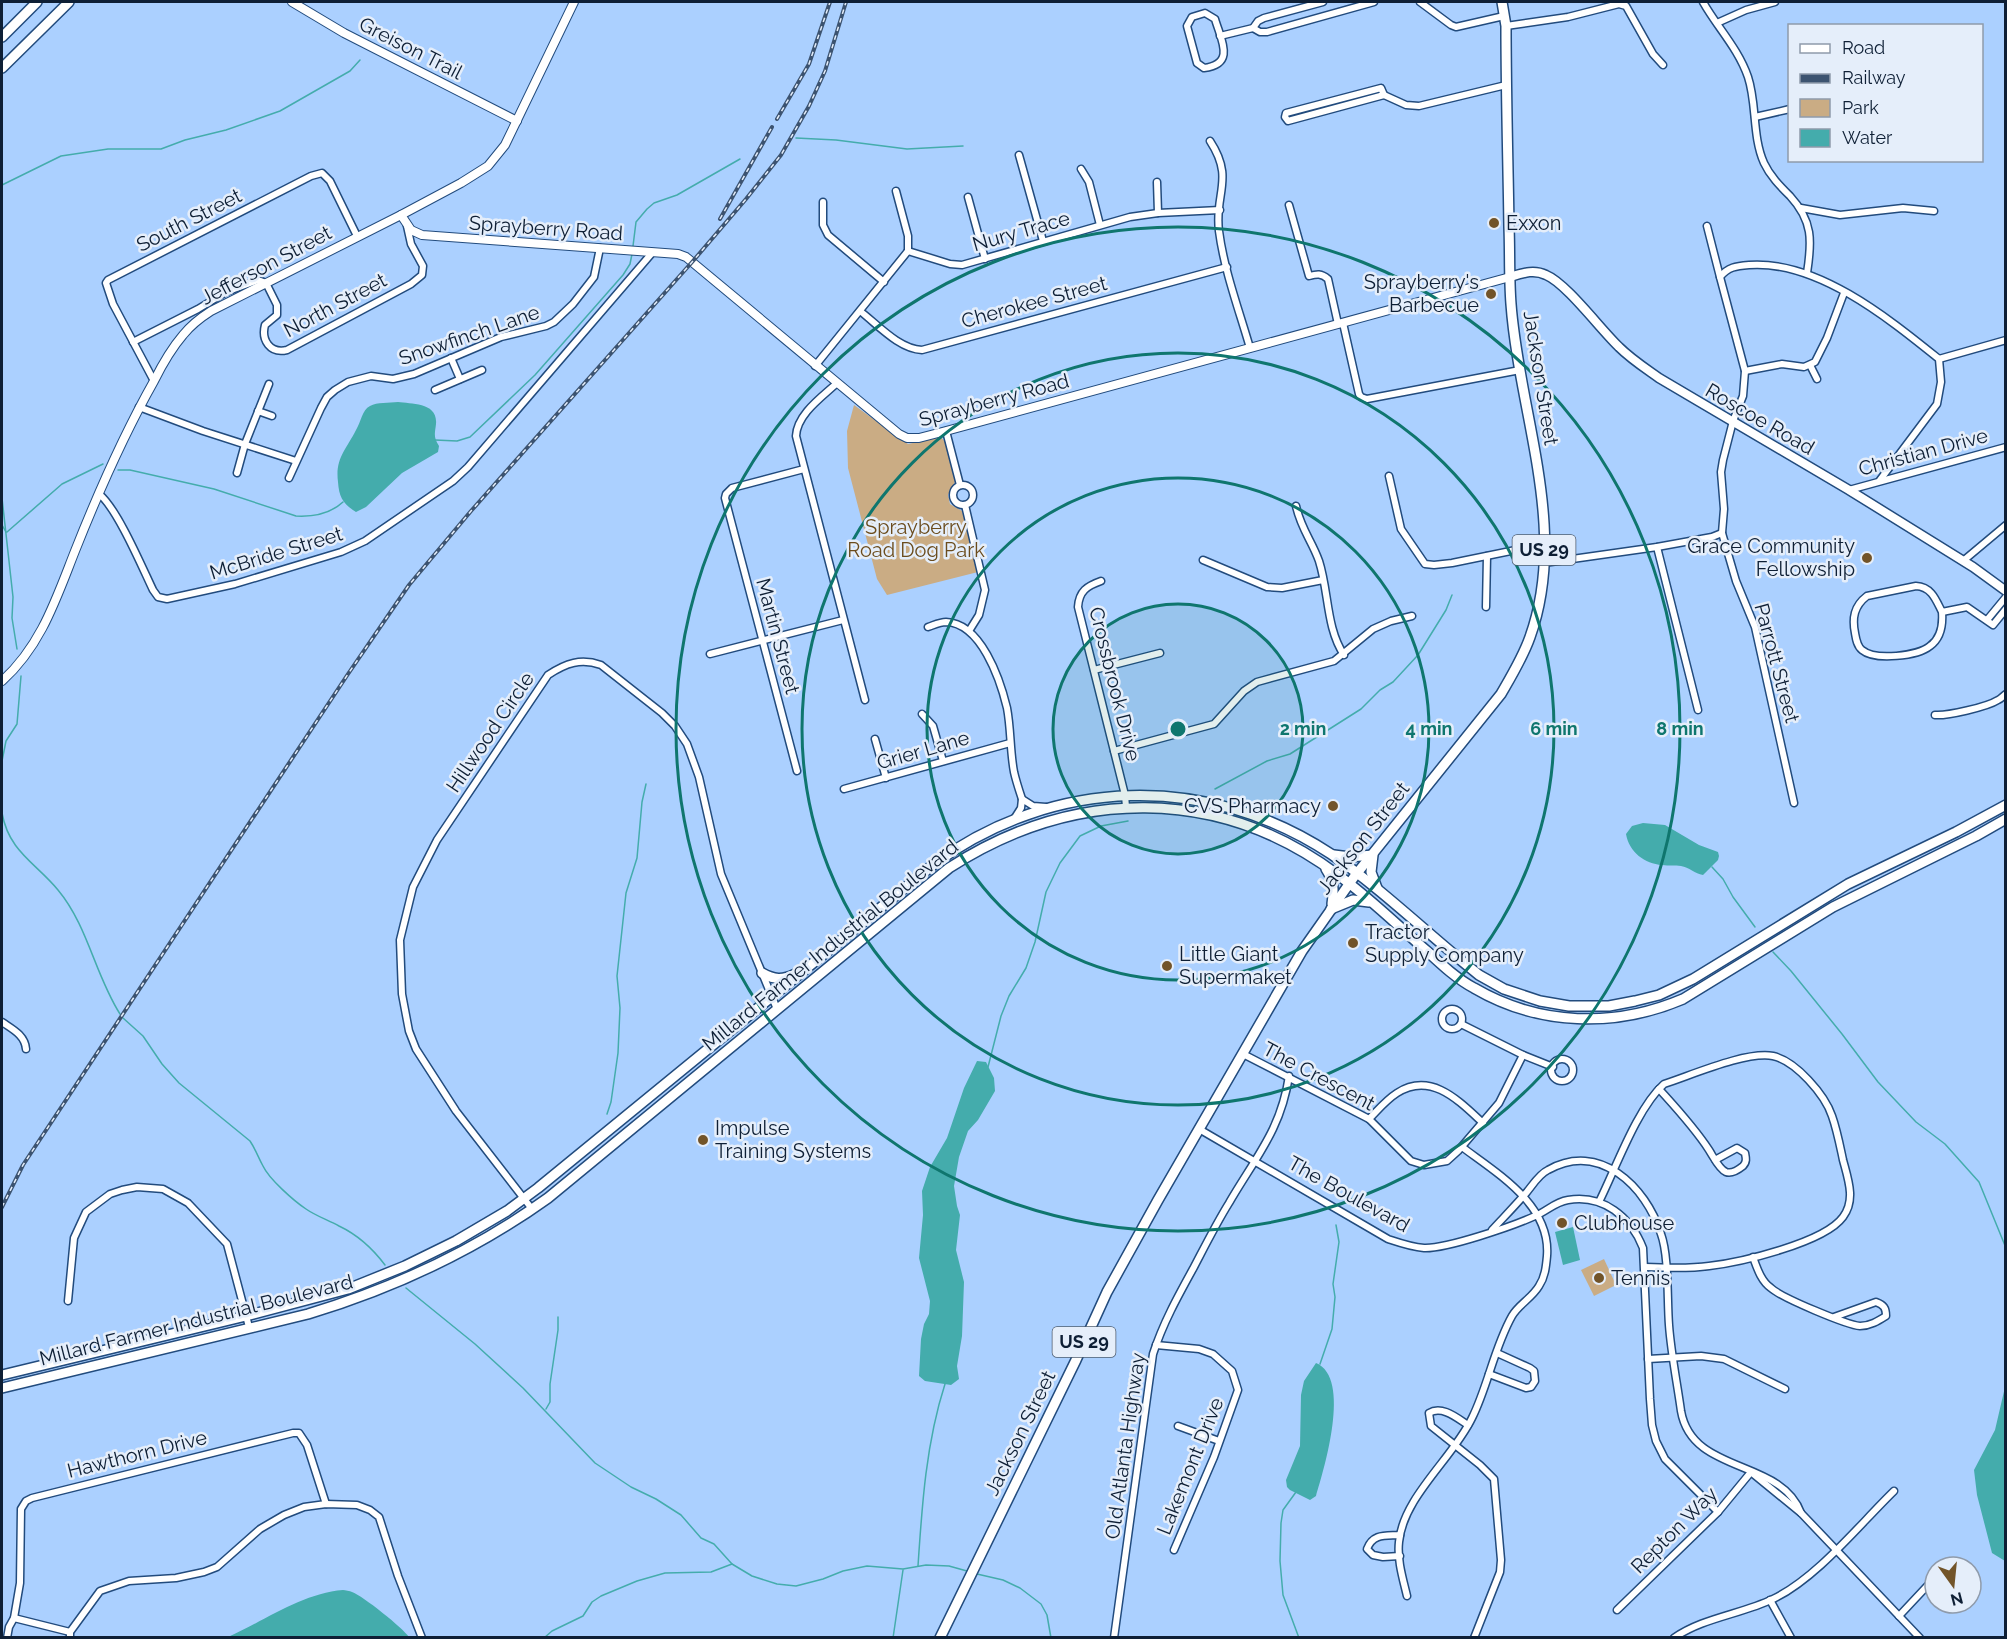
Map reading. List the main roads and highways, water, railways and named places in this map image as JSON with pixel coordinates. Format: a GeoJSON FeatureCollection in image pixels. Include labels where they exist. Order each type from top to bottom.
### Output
{"type":"FeatureCollection","features":[{"type":"Feature","properties":{"kind":"main road"},"geometry":{"type":"LineString","coordinates":[[2,37],[37,2]]}},
{"type":"Feature","properties":{"kind":"main road"},"geometry":{"type":"LineString","coordinates":[[2,68],[69,2]]}},
{"type":"Feature","properties":{"kind":"main road","name":"Jackson Street"},"geometry":{"type":"LineString","coordinates":[[940,1638],[1107,1292],[1302,951],[1389,831],[1501,694],[1517,667],[1531,635],[1537,610],[1545,544],[1543,501],[1512,316],[1506,26],[1502,2]]}},
{"type":"Feature","properties":{"kind":"main road","name":"Roscoe Road"},"geometry":{"type":"LineString","coordinates":[[1510,277],[1531,272],[1550,277],[1562,286],[1632,359],[1682,393],[1850,490],[1963,561],[2006,591]]}},
{"type":"Feature","properties":{"kind":"main road","name":"Millard Farmer Industrial Boulevard"},"geometry":{"type":"LineString","coordinates":[[2,1375],[348,1289],[396,1270],[470,1233],[524,1198],[946,855],[986,831],[1049,807],[1079,800],[1125,795],[1178,797],[1232,808],[1281,827],[1331,854],[1479,975],[1504,989],[1539,1001],[1569,1006],[1596,1007],[1622,1004],[1682,985],[1828,896],[2006,805]]}},
{"type":"Feature","properties":{"kind":"main road","name":"Millard Farmer Industrial Boulevard"},"geometry":{"type":"LineString","coordinates":[[2,1388],[308,1314],[352,1301],[456,1255],[532,1209],[949,868],[980,848],[1015,832],[1053,819],[1082,812],[1126,807],[1178,810],[1232,821],[1285,842],[1323,865],[1473,988],[1521,1009],[1554,1017],[1588,1020],[1611,1018],[1659,1008],[1695,993],[1833,907],[2006,819]]}},
{"type":"Feature","properties":{"kind":"main road"},"geometry":{"type":"LineString","coordinates":[[1331,854],[1350,857],[1373,855],[1371,872],[1379,892]]}},
{"type":"Feature","properties":{"kind":"main road"},"geometry":{"type":"LineString","coordinates":[[1323,865],[1333,882],[1331,909],[1353,900],[1370,902]]}},
{"type":"Feature","properties":{"kind":"main road"},"geometry":{"type":"LineString","coordinates":[[762,973],[777,980],[783,979],[813,963]]}},
{"type":"Feature","properties":{"kind":"water"},"geometry":{"type":"Polygon","coordinates":[[[398,402],[423,406],[433,412],[438,452],[402,473],[366,507],[356,512],[342,500],[339,492],[340,460],[367,408],[376,404],[398,402]]]}},
{"type":"Feature","properties":{"kind":"water"},"geometry":{"type":"Polygon","coordinates":[[[1643,823],[1665,825],[1699,845],[1718,852],[1718,860],[1703,875],[1684,867],[1650,862],[1634,851],[1626,834],[1632,826],[1643,823]]]}},
{"type":"Feature","properties":{"kind":"water"},"geometry":{"type":"Polygon","coordinates":[[[977,1061],[986,1062],[994,1078],[995,1091],[978,1120],[968,1131],[959,1157],[954,1186],[960,1215],[956,1250],[964,1282],[962,1336],[957,1366],[959,1379],[951,1385],[925,1381],[919,1376],[921,1339],[929,1314],[930,1301],[919,1258],[923,1215],[922,1191],[930,1167],[947,1138],[964,1088],[977,1061]]]}},
{"type":"Feature","properties":{"kind":"water"},"geometry":{"type":"Polygon","coordinates":[[[1573,1227],[1580,1260],[1563,1265],[1555,1232],[1573,1227]]]}},
{"type":"Feature","properties":{"kind":"water"},"geometry":{"type":"Polygon","coordinates":[[[1316,1363],[1327,1372],[1332,1386],[1334,1405],[1324,1466],[1316,1496],[1310,1500],[1290,1490],[1286,1480],[1300,1446],[1301,1395],[1304,1381],[1316,1363]]]}},
{"type":"Feature","properties":{"kind":"water"},"geometry":{"type":"Polygon","coordinates":[[[2005,1387],[2006,1561],[1992,1553],[1977,1495],[1974,1470],[1995,1430],[2005,1387]]]}},
{"type":"Feature","properties":{"kind":"water"},"geometry":{"type":"Polygon","coordinates":[[[343,1590],[365,1599],[409,1637],[228,1637],[313,1596],[343,1590]]]}},
{"type":"Feature","properties":{"kind":"waterway"},"geometry":{"type":"LineString","coordinates":[[2,185],[61,156],[108,149],[161,149],[185,140],[226,130],[280,111],[350,71],[360,60]]}},
{"type":"Feature","properties":{"kind":"waterway"},"geometry":{"type":"LineString","coordinates":[[796,138],[836,140],[907,149],[963,146]]}},
{"type":"Feature","properties":{"kind":"waterway"},"geometry":{"type":"LineString","coordinates":[[633,246],[636,222],[654,203],[677,195],[740,159]]}},
{"type":"Feature","properties":{"kind":"waterway"},"geometry":{"type":"LineString","coordinates":[[435,440],[457,441],[470,437],[535,375],[623,275],[630,264],[632,254]]}},
{"type":"Feature","properties":{"kind":"waterway"},"geometry":{"type":"LineString","coordinates":[[7,532],[62,484],[103,464]]}},
{"type":"Feature","properties":{"kind":"waterway"},"geometry":{"type":"LineString","coordinates":[[118,470],[130,470],[214,489],[296,516],[321,514],[343,502]]}},
{"type":"Feature","properties":{"kind":"waterway"},"geometry":{"type":"LineString","coordinates":[[2,498],[13,597],[12,618],[17,649]]}},
{"type":"Feature","properties":{"kind":"waterway"},"geometry":{"type":"LineString","coordinates":[[2,525],[6,532]]}},
{"type":"Feature","properties":{"kind":"waterway"},"geometry":{"type":"LineString","coordinates":[[1215,789],[1267,761],[1290,754],[1361,709],[1380,690],[1393,682],[1418,655],[1446,610],[1452,595]]}},
{"type":"Feature","properties":{"kind":"waterway"},"geometry":{"type":"LineString","coordinates":[[2,761],[6,741],[17,724],[21,676]]}},
{"type":"Feature","properties":{"kind":"waterway"},"geometry":{"type":"LineString","coordinates":[[607,1114],[611,1102],[618,1053],[620,1008],[617,976],[626,893],[637,858],[646,784]]}},
{"type":"Feature","properties":{"kind":"waterway"},"geometry":{"type":"LineString","coordinates":[[2,813],[11,838],[17,847],[58,890],[77,919],[111,999],[120,1014]]}},
{"type":"Feature","properties":{"kind":"waterway"},"geometry":{"type":"LineString","coordinates":[[988,1067],[1001,1016],[1009,996],[1026,968],[1035,942],[1046,892],[1060,863],[1080,836],[1101,826],[1128,821]]}},
{"type":"Feature","properties":{"kind":"waterway"},"geometry":{"type":"LineString","coordinates":[[1712,867],[1723,879],[1755,927]]}},
{"type":"Feature","properties":{"kind":"waterway"},"geometry":{"type":"LineString","coordinates":[[1773,952],[1842,1034],[1878,1082],[1916,1122],[1945,1144],[1979,1182],[2006,1248]]}},
{"type":"Feature","properties":{"kind":"waterway"},"geometry":{"type":"LineString","coordinates":[[123,1018],[143,1036],[162,1064],[179,1083],[250,1141],[266,1171],[282,1189],[310,1211],[359,1238],[385,1265]]}},
{"type":"Feature","properties":{"kind":"waterway"},"geometry":{"type":"LineString","coordinates":[[1320,1364],[1332,1329],[1335,1297],[1333,1284],[1339,1242],[1336,1225]]}},
{"type":"Feature","properties":{"kind":"waterway"},"geometry":{"type":"LineString","coordinates":[[406,1288],[475,1344],[523,1388],[595,1463],[631,1487],[681,1515],[701,1538],[714,1544],[732,1564],[752,1576],[777,1584],[796,1586],[867,1566],[903,1569],[926,1565],[949,1566],[967,1571]]}},
{"type":"Feature","properties":{"kind":"waterway"},"geometry":{"type":"LineString","coordinates":[[546,1409],[550,1402],[558,1317]]}},
{"type":"Feature","properties":{"kind":"waterway"},"geometry":{"type":"LineString","coordinates":[[918,1566],[929,1451],[945,1384]]}},
{"type":"Feature","properties":{"kind":"waterway"},"geometry":{"type":"LineString","coordinates":[[1296,1492],[1283,1510],[1280,1561],[1283,1595],[1299,1638]]}},
{"type":"Feature","properties":{"kind":"waterway"},"geometry":{"type":"LineString","coordinates":[[544,1638],[552,1631],[583,1616],[592,1602],[601,1596],[637,1581],[665,1573],[711,1572],[732,1564]]}},
{"type":"Feature","properties":{"kind":"waterway"},"geometry":{"type":"LineString","coordinates":[[893,1638],[903,1570]]}},
{"type":"Feature","properties":{"kind":"waterway"},"geometry":{"type":"LineString","coordinates":[[977,1574],[1003,1580],[1020,1588],[1041,1604],[1047,1615],[1051,1638]]}},
{"type":"Feature","properties":{"kind":"railway"},"geometry":{"type":"LineString","coordinates":[[777,119],[809,64],[830,2]]}},
{"type":"Feature","properties":{"kind":"railway"},"geometry":{"type":"LineString","coordinates":[[2,1207],[23,1165],[409,585],[471,511],[693,261],[781,155],[809,106],[825,71],[846,2]]}},
{"type":"Feature","properties":{"kind":"railway"},"geometry":{"type":"LineString","coordinates":[[720,219],[772,127]]}},
{"type":"Feature","properties":{"kind":"place","name":"Exxon"},"geometry":{"type":"Point","coordinates":[1494,223]}},
{"type":"Feature","properties":{"kind":"place","name":"Sprayberry's Barbecue"},"geometry":{"type":"Point","coordinates":[1491,294]}},
{"type":"Feature","properties":{"kind":"place","name":"Grace Community Fellowship"},"geometry":{"type":"Point","coordinates":[1867,558]}},
{"type":"Feature","properties":{"kind":"place","name":"CVS Pharmacy"},"geometry":{"type":"Point","coordinates":[1333,806]}},
{"type":"Feature","properties":{"kind":"place","name":"Tractor Supply Company"},"geometry":{"type":"Point","coordinates":[1353,943]}},
{"type":"Feature","properties":{"kind":"place","name":"Little Giant Supermaket"},"geometry":{"type":"Point","coordinates":[1167,966]}},
{"type":"Feature","properties":{"kind":"place","name":"Impulse Training Systems"},"geometry":{"type":"Point","coordinates":[703,1140]}},
{"type":"Feature","properties":{"kind":"place","name":"Clubhouse"},"geometry":{"type":"Point","coordinates":[1562,1223]}},
{"type":"Feature","properties":{"kind":"place","name":"Tennis"},"geometry":{"type":"Point","coordinates":[1599,1278]}},
{"type":"Feature","properties":{"kind":"park label","name":"Sprayberry Road Dog Park"},"geometry":{"type":"Point","coordinates":[916,538]}}]}
